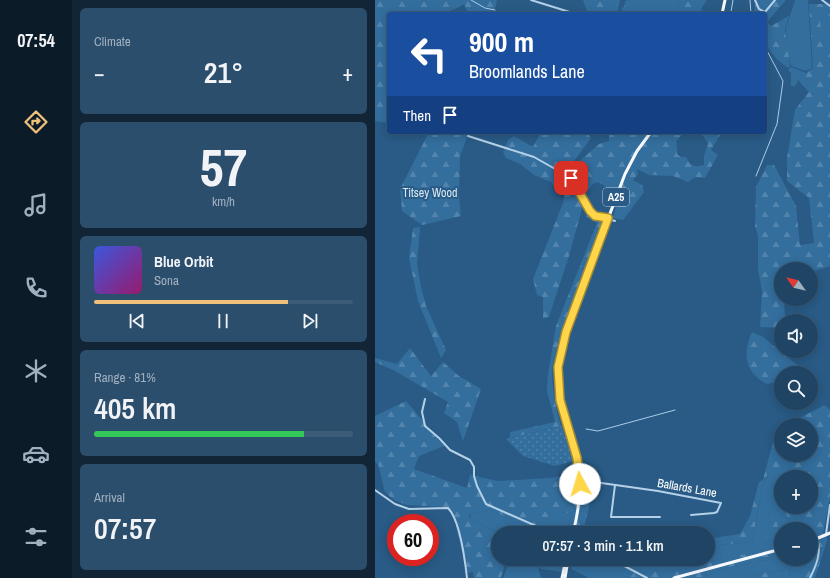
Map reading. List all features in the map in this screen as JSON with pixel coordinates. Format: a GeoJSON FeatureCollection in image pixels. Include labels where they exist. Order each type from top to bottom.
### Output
{"type":"FeatureCollection","features":[{"type":"Feature","properties":{"kind":"main road"},"geometry":{"type":"LineString","coordinates":[[722,12],[725,0]]}},
{"type":"Feature","properties":{"kind":"main road","name":"A25"},"geometry":{"type":"LineString","coordinates":[[574,526],[579,503],[580,480],[577,458],[560,400],[558,367],[566,332],[608,218],[629,166],[650,134]]}},
{"type":"Feature","properties":{"kind":"main road"},"geometry":{"type":"LineString","coordinates":[[818,538],[830,533]]}},
{"type":"Feature","properties":{"kind":"main road"},"geometry":{"type":"LineString","coordinates":[[674,578],[774,551]]}},
{"type":"Feature","properties":{"kind":"main road"},"geometry":{"type":"LineString","coordinates":[[562,578],[565,566]]}},
{"type":"Feature","properties":{"kind":"main road"},"geometry":{"type":"LineString","coordinates":[[565,578],[566,566]]}},
{"type":"Feature","properties":{"kind":"street"},"geometry":{"type":"LineString","coordinates":[[531,0],[570,12]]}},
{"type":"Feature","properties":{"kind":"street"},"geometry":{"type":"LineString","coordinates":[[755,0],[759,9],[765,12],[775,0]]}},
{"type":"Feature","properties":{"kind":"street"},"geometry":{"type":"LineString","coordinates":[[821,0],[830,6]]}},
{"type":"Feature","properties":{"kind":"street"},"geometry":{"type":"LineString","coordinates":[[468,136],[534,157],[555,168],[572,180],[593,214],[615,221]]}},
{"type":"Feature","properties":{"kind":"street"},"geometry":{"type":"LineString","coordinates":[[425,399],[422,412],[425,426],[450,450],[470,460],[474,467],[474,476],[477,486],[486,504],[533,526]]}},
{"type":"Feature","properties":{"kind":"street","name":"Ballards Lane"},"geometry":{"type":"LineString","coordinates":[[580,480],[721,503],[717,512],[691,515]]}},
{"type":"Feature","properties":{"kind":"street"},"geometry":{"type":"LineString","coordinates":[[615,485],[611,517],[660,517]]}},
{"type":"Feature","properties":{"kind":"street"},"geometry":{"type":"LineString","coordinates":[[375,490],[395,504],[409,509],[448,508],[453,513],[458,531],[467,578]]}},
{"type":"Feature","properties":{"kind":"street"},"geometry":{"type":"LineString","coordinates":[[826,534],[830,504]]}},
{"type":"Feature","properties":{"kind":"street"},"geometry":{"type":"LineString","coordinates":[[818,542],[818,555]]}},
{"type":"Feature","properties":{"kind":"street"},"geometry":{"type":"LineString","coordinates":[[624,566],[647,578]]}},
{"type":"Feature","properties":{"kind":"street"},"geometry":{"type":"LineString","coordinates":[[810,578],[814,566]]}},
{"type":"Feature","properties":{"kind":"green space"},"geometry":{"type":"Polygon","coordinates":[[[375,0],[497,0],[494,12],[467,12],[464,4],[447,12],[387,12],[387,123],[375,121],[375,0]]]}},
{"type":"Feature","properties":{"kind":"green space"},"geometry":{"type":"Polygon","coordinates":[[[583,0],[620,0],[617,12],[587,12],[583,0]]]}},
{"type":"Feature","properties":{"kind":"green space"},"geometry":{"type":"Polygon","coordinates":[[[626,0],[645,12],[623,12],[621,8],[624,7],[626,0]]]}},
{"type":"Feature","properties":{"kind":"green space"},"geometry":{"type":"Polygon","coordinates":[[[627,0],[679,0],[677,12],[645,12],[627,0]]]}},
{"type":"Feature","properties":{"kind":"green space"},"geometry":{"type":"Polygon","coordinates":[[[679,0],[707,0],[701,9],[705,12],[677,12],[679,0]]]}},
{"type":"Feature","properties":{"kind":"green space"},"geometry":{"type":"Polygon","coordinates":[[[756,0],[786,0],[767,22],[767,12],[754,12],[756,0]]]}},
{"type":"Feature","properties":{"kind":"green space"},"geometry":{"type":"Polygon","coordinates":[[[795,0],[808,0],[812,68],[806,71],[791,66],[787,51],[786,28],[795,0]]]}},
{"type":"Feature","properties":{"kind":"green space"},"geometry":{"type":"Polygon","coordinates":[[[809,4],[830,4],[830,16],[820,20],[823,47],[830,50],[830,266],[818,270],[818,262],[774,262],[774,306],[784,306],[785,314],[774,314],[774,328],[760,327],[762,291],[758,269],[758,236],[755,226],[756,187],[767,165],[774,165],[796,206],[800,245],[814,243],[809,198],[787,181],[787,158],[795,110],[809,92],[798,80],[795,86],[791,86],[791,73],[788,70],[791,67],[806,73],[813,68],[809,4]]]}},
{"type":"Feature","properties":{"kind":"green space"},"geometry":{"type":"Polygon","coordinates":[[[789,16],[785,29],[790,66],[788,68],[774,56],[767,45],[767,22],[771,26],[789,16]]]}},
{"type":"Feature","properties":{"kind":"green space"},"geometry":{"type":"Polygon","coordinates":[[[830,16],[830,50],[823,47],[819,20],[830,16]]]}},
{"type":"Feature","properties":{"kind":"green space","name":"Titsey Wood"},"geometry":{"type":"Polygon","coordinates":[[[428,134],[468,134],[460,156],[459,196],[461,216],[422,225],[402,211],[400,189],[428,134]]]}},
{"type":"Feature","properties":{"kind":"green space"},"geometry":{"type":"Polygon","coordinates":[[[540,134],[588,134],[591,138],[572,164],[575,165],[599,144],[609,141],[609,134],[684,134],[677,140],[677,154],[681,157],[686,157],[691,164],[698,166],[704,165],[704,156],[708,144],[700,134],[721,134],[711,150],[718,155],[705,178],[695,177],[688,182],[673,176],[649,175],[637,169],[638,174],[633,180],[642,185],[644,192],[623,220],[613,218],[616,208],[610,206],[614,193],[599,182],[594,183],[584,195],[583,205],[569,256],[549,317],[543,319],[543,297],[537,295],[533,279],[563,203],[565,192],[554,186],[551,182],[534,175],[520,164],[506,158],[503,152],[508,140],[514,136],[533,147],[540,134]]]}},
{"type":"Feature","properties":{"kind":"green space"},"geometry":{"type":"Polygon","coordinates":[[[589,212],[592,216],[604,220],[592,255],[564,325],[554,360],[552,375],[557,411],[561,426],[510,438],[510,432],[555,422],[547,391],[548,374],[556,326],[597,223],[586,217],[589,212]]]}},
{"type":"Feature","properties":{"kind":"green space"},"geometry":{"type":"Polygon","coordinates":[[[420,227],[417,264],[426,306],[446,350],[441,358],[418,301],[409,258],[413,228],[420,227]]]}},
{"type":"Feature","properties":{"kind":"green space"},"geometry":{"type":"Polygon","coordinates":[[[752,332],[763,337],[774,346],[774,358],[788,358],[798,366],[774,366],[774,382],[767,384],[754,374],[747,362],[747,348],[752,332]]]}},
{"type":"Feature","properties":{"kind":"green space"},"geometry":{"type":"Polygon","coordinates":[[[410,348],[431,376],[443,362],[459,376],[481,389],[463,441],[457,422],[444,413],[448,402],[395,371],[375,362],[375,358],[397,364],[410,348]]]}},
{"type":"Feature","properties":{"kind":"green space"},"geometry":{"type":"Polygon","coordinates":[[[406,401],[444,446],[419,456],[414,469],[467,488],[470,475],[498,481],[551,478],[577,473],[579,496],[592,494],[584,526],[568,526],[572,514],[563,512],[546,526],[540,526],[533,523],[531,526],[528,526],[490,510],[471,513],[469,516],[471,520],[491,530],[491,566],[503,566],[504,568],[501,578],[474,578],[473,572],[467,573],[454,516],[447,507],[407,505],[394,500],[385,492],[378,464],[375,462],[375,416],[406,401]]]}},
{"type":"Feature","properties":{"kind":"green space"},"geometry":{"type":"Polygon","coordinates":[[[825,405],[830,410],[830,499],[823,533],[827,536],[827,541],[815,578],[802,578],[809,566],[818,566],[818,522],[789,522],[786,514],[818,514],[818,470],[774,470],[774,481],[772,476],[768,474],[763,484],[752,542],[715,545],[715,538],[740,534],[750,516],[759,482],[763,480],[774,438],[774,462],[818,462],[818,418],[799,418],[818,410],[818,408],[825,405]]]}},
{"type":"Feature","properties":{"kind":"green space"},"geometry":{"type":"Polygon","coordinates":[[[562,426],[573,461],[555,466],[523,456],[506,439],[562,426]]]}},
{"type":"Feature","properties":{"kind":"green space"},"geometry":{"type":"Polygon","coordinates":[[[769,474],[773,475],[774,514],[786,514],[789,522],[777,522],[775,515],[770,513],[767,549],[715,561],[715,545],[752,542],[763,484],[769,474]]]}},
{"type":"Feature","properties":{"kind":"green space"},"geometry":{"type":"Polygon","coordinates":[[[490,510],[528,526],[491,526],[491,530],[471,520],[471,513],[490,510]]]}},
{"type":"Feature","properties":{"kind":"green space"},"geometry":{"type":"Polygon","coordinates":[[[562,512],[572,514],[568,526],[531,526],[533,523],[562,512]]]}},
{"type":"Feature","properties":{"kind":"green space"},"geometry":{"type":"Polygon","coordinates":[[[770,513],[775,515],[777,522],[774,522],[774,559],[730,567],[701,578],[629,578],[634,573],[715,566],[715,561],[717,560],[766,549],[770,513]]]}},
{"type":"Feature","properties":{"kind":"green space"},"geometry":{"type":"Polygon","coordinates":[[[774,559],[774,566],[786,566],[783,570],[767,572],[748,578],[701,578],[720,570],[774,559]]]}},
{"type":"Feature","properties":{"kind":"green space"},"geometry":{"type":"Polygon","coordinates":[[[508,566],[538,566],[541,578],[503,578],[508,566]]]}},
{"type":"Feature","properties":{"kind":"green space"},"geometry":{"type":"Polygon","coordinates":[[[538,566],[564,566],[562,572],[541,569],[538,566]]]}},
{"type":"Feature","properties":{"kind":"green space"},"geometry":{"type":"Polygon","coordinates":[[[572,566],[702,566],[669,571],[635,573],[629,578],[589,578],[571,569],[572,566]]]}},
{"type":"Feature","properties":{"kind":"green space"},"geometry":{"type":"Polygon","coordinates":[[[786,566],[793,566],[782,578],[748,578],[767,572],[783,570],[786,566]]]}},
{"type":"Feature","properties":{"kind":"green space"},"geometry":{"type":"Polygon","coordinates":[[[793,566],[809,566],[802,578],[782,578],[793,566]]]}},
{"type":"Feature","properties":{"kind":"waterway"},"geometry":{"type":"LineString","coordinates":[[471,0],[485,8],[495,10]]}},
{"type":"Feature","properties":{"kind":"waterway"},"geometry":{"type":"LineString","coordinates":[[724,12],[731,12],[733,0]]}},
{"type":"Feature","properties":{"kind":"waterway"},"geometry":{"type":"LineString","coordinates":[[750,0],[751,12]]}},
{"type":"Feature","properties":{"kind":"waterway"},"geometry":{"type":"LineString","coordinates":[[756,176],[777,124],[783,81],[767,51]]}},
{"type":"Feature","properties":{"kind":"waterway"},"geometry":{"type":"LineString","coordinates":[[586,429],[598,431],[675,410]]}},
{"type":"Feature","properties":{"kind":"route"},"geometry":{"type":"LineString","coordinates":[[571,178],[590,211],[595,216],[608,218],[562,342],[558,367],[560,400],[577,458],[580,484]]}}]}
